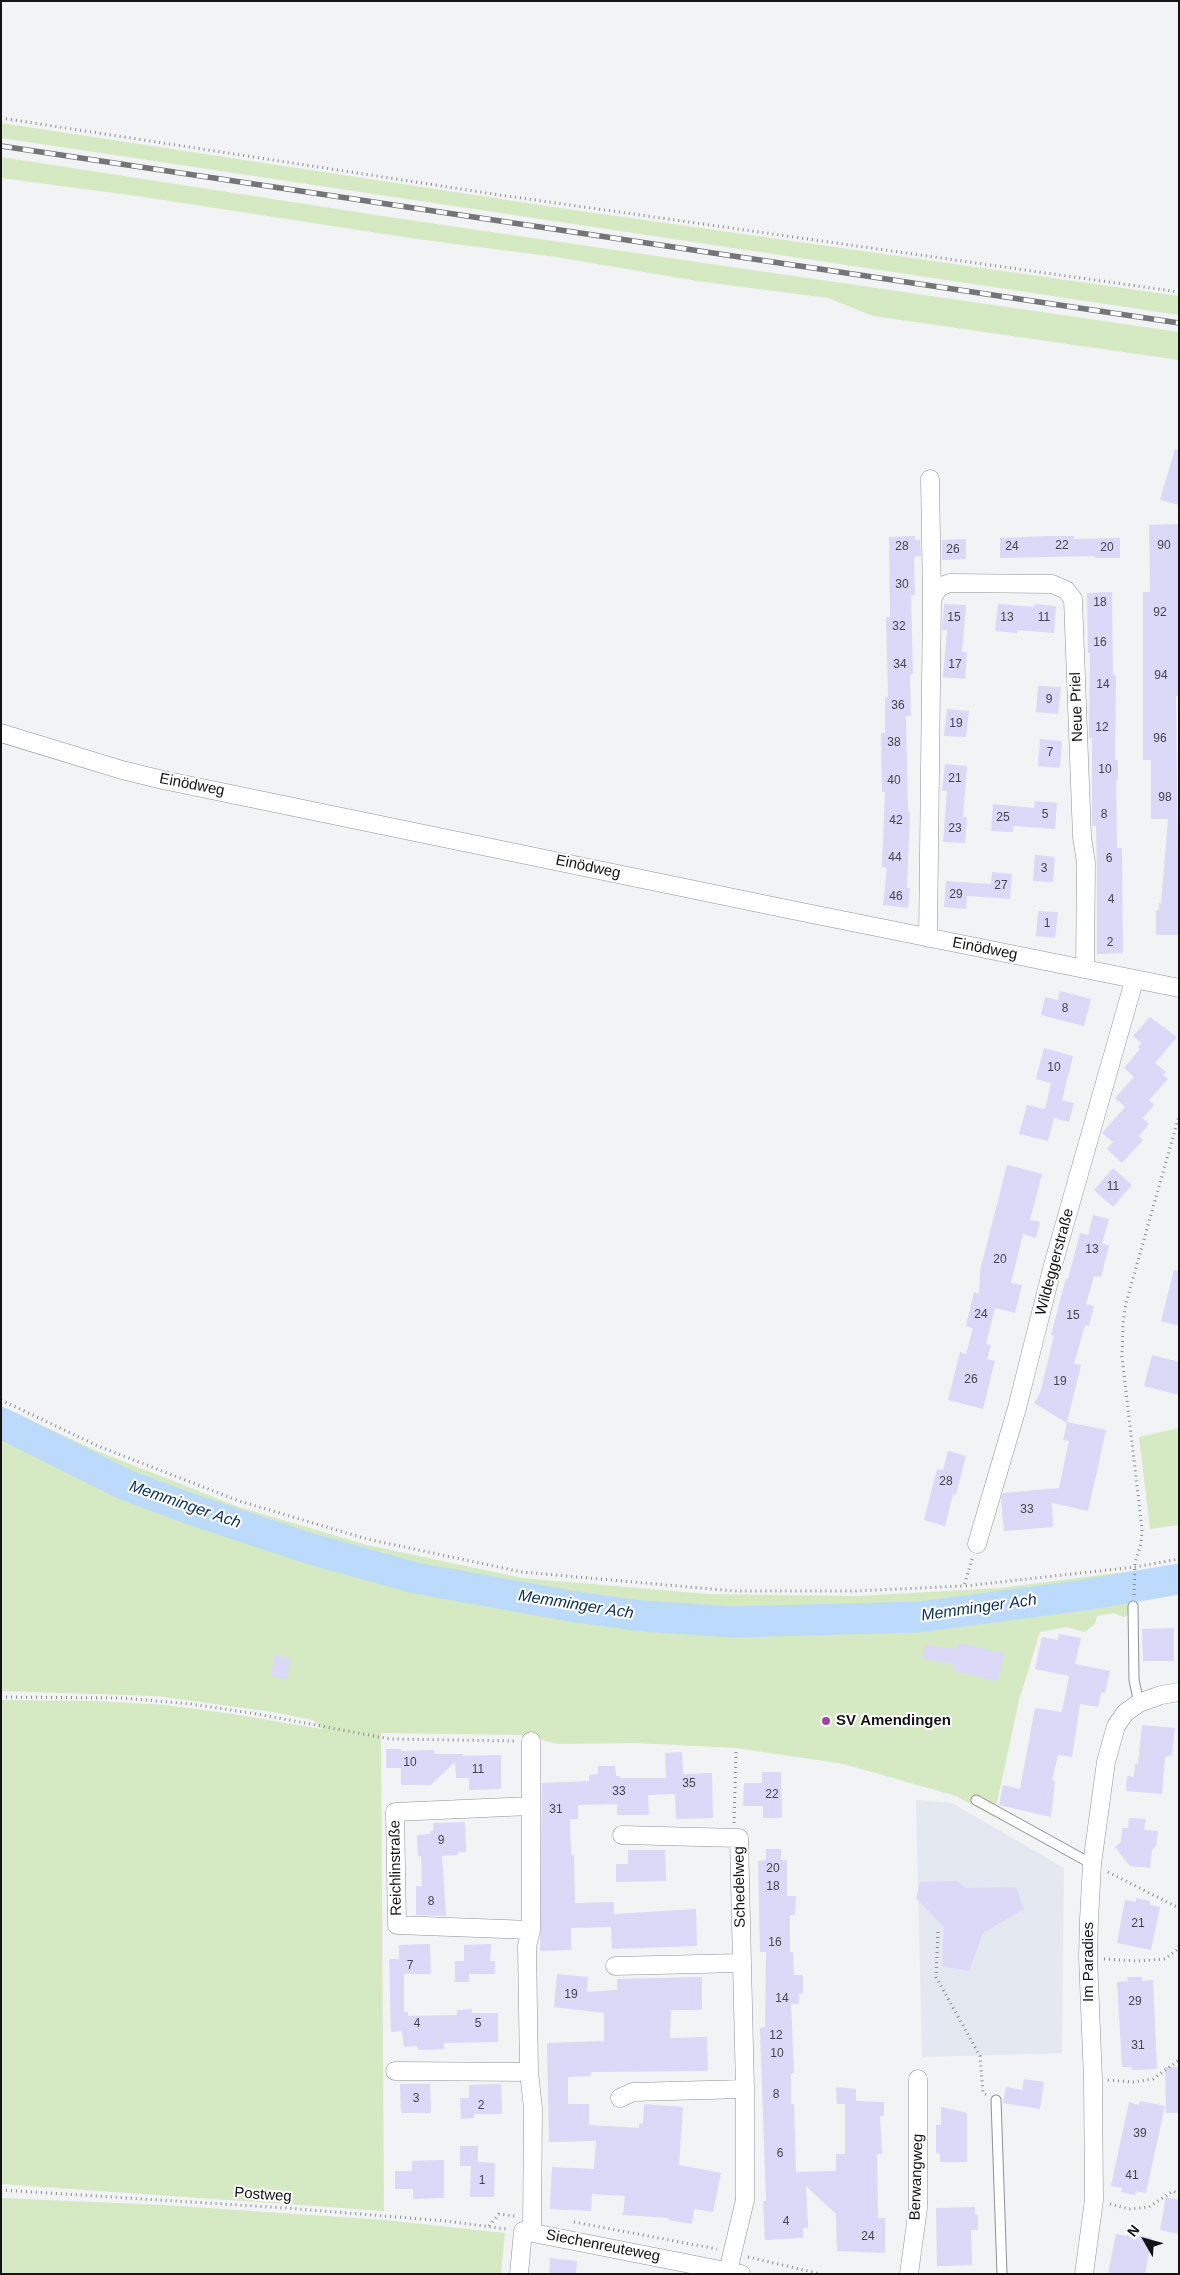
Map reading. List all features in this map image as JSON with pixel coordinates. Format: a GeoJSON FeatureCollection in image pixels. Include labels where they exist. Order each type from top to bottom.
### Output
{"type":"FeatureCollection","features":[{"type":"Feature","properties":{"kind":"street"},"geometry":{"type":"LineString","coordinates":[[928,938],[932,599],[930,480]]}},
{"type":"Feature","properties":{"kind":"street","name":"Neue Priel"},"geometry":{"type":"LineString","coordinates":[[932,599],[939,587],[950,583],[1052,584],[1066,590],[1073,600],[1082,837],[1086,863],[1085,969]]}},
{"type":"Feature","properties":{"kind":"street","name":"Einödweg"},"geometry":{"type":"LineString","coordinates":[[1,734],[122,770],[163,780],[1085,969],[1134,981],[1179,988]]}},
{"type":"Feature","properties":{"kind":"street","name":"Wildeggerstraße"},"geometry":{"type":"LineString","coordinates":[[976,1544],[1014,1416],[1053,1265],[1134,981]]}},
{"type":"Feature","properties":{"kind":"street","name":"Im Paradies"},"geometry":{"type":"LineString","coordinates":[[1084,2274],[1094,2200],[1093,2080],[1088,1957],[1092,1864],[1106,1762],[1116,1726],[1126,1713],[1139,1703],[1179,1692]]}},
{"type":"Feature","properties":{"kind":"street"},"geometry":{"type":"LineString","coordinates":[[520,2274],[528,2231],[533,2108],[529,2072],[527,1946],[531,1930],[531,1741]]}},
{"type":"Feature","properties":{"kind":"street","name":"Reichlinstraße"},"geometry":{"type":"LineString","coordinates":[[530,1806],[395,1812],[395,1821],[397,1925],[531,1930]]}},
{"type":"Feature","properties":{"kind":"street","name":"Schedelweg"},"geometry":{"type":"LineString","coordinates":[[622,1835],[739,1838],[745,2088],[745,2200],[734,2272]]}},
{"type":"Feature","properties":{"kind":"street"},"geometry":{"type":"LineString","coordinates":[[616,1966],[742,1963]]}},
{"type":"Feature","properties":{"kind":"street"},"geometry":{"type":"LineString","coordinates":[[395,2070],[529,2072]]}},
{"type":"Feature","properties":{"kind":"street","name":"Berwangweg"},"geometry":{"type":"LineString","coordinates":[[909,2274],[918,2208],[918,2079]]}},
{"type":"Feature","properties":{"kind":"street"},"geometry":{"type":"LineString","coordinates":[[620,2098],[633,2092],[745,2088]]}},
{"type":"Feature","properties":{"kind":"street","name":"Siechenreuteweg"},"geometry":{"type":"LineString","coordinates":[[528,2231],[734,2272]]}},
{"type":"Feature","properties":{"kind":"lane"},"geometry":{"type":"LineString","coordinates":[[1134,1606],[1134,1680],[1139,1703]]}},
{"type":"Feature","properties":{"kind":"lane"},"geometry":{"type":"LineString","coordinates":[[976,1800],[1092,1864]]}},
{"type":"Feature","properties":{"kind":"lane"},"geometry":{"type":"LineString","coordinates":[[996,2100],[1002,2274]]}},
{"type":"Feature","properties":{"kind":"path"},"geometry":{"type":"LineString","coordinates":[[1,118],[510,197],[1179,292]]}},
{"type":"Feature","properties":{"kind":"path"},"geometry":{"type":"LineString","coordinates":[[1134,1606],[1135,1567],[1141,1544],[1142,1529],[1122,1357],[1123,1323],[1126,1304],[1179,1116]]}},
{"type":"Feature","properties":{"kind":"path"},"geometry":{"type":"LineString","coordinates":[[1,1400],[98,1446],[239,1501],[367,1539],[522,1572],[734,1590],[856,1591],[964,1586],[1135,1567],[1179,1558]]}},
{"type":"Feature","properties":{"kind":"path"},"geometry":{"type":"LineString","coordinates":[[964,1586],[976,1544]]}},
{"type":"Feature","properties":{"kind":"path"},"geometry":{"type":"LineString","coordinates":[[1,1697],[122,1698],[190,1704],[257,1714],[390,1739],[531,1741]]}},
{"type":"Feature","properties":{"kind":"path"},"geometry":{"type":"LineString","coordinates":[[736,1752],[734,1826],[739,1838]]}},
{"type":"Feature","properties":{"kind":"path"},"geometry":{"type":"LineString","coordinates":[[1092,1864],[1179,1908]]}},
{"type":"Feature","properties":{"kind":"path"},"geometry":{"type":"LineString","coordinates":[[938,1932],[936,1978],[980,2056],[981,2077]]}},
{"type":"Feature","properties":{"kind":"path"},"geometry":{"type":"LineString","coordinates":[[1088,1957],[1137,1962],[1165,1959],[1178,1949],[1179,1945]]}},
{"type":"Feature","properties":{"kind":"path"},"geometry":{"type":"LineString","coordinates":[[1093,2080],[1133,2082],[1153,2079],[1179,2060]]}},
{"type":"Feature","properties":{"kind":"path","name":"Postweg"},"geometry":{"type":"LineString","coordinates":[[1,2190],[446,2221],[528,2231]]}},
{"type":"Feature","properties":{"kind":"path"},"geometry":{"type":"LineString","coordinates":[[1094,2200],[1129,2209],[1150,2207],[1173,2191],[1179,2194]]}},
{"type":"Feature","properties":{"kind":"shaded area"},"geometry":{"type":"Polygon","coordinates":[[[916,1800],[952,1803],[1064,1868],[1062,2053],[922,2057],[916,1800]]]}},
{"type":"Feature","properties":{"kind":"green space"},"geometry":{"type":"Polygon","coordinates":[[[1,123],[560,208],[1179,296],[1179,315],[1,138],[1,123]]]}},
{"type":"Feature","properties":{"kind":"green space"},"geometry":{"type":"Polygon","coordinates":[[[1,157],[402,219],[1179,332],[1179,360],[873,316],[828,298],[697,281],[556,257],[417,239],[137,196],[1,178],[1,157]]]}},
{"type":"Feature","properties":{"kind":"green space"},"geometry":{"type":"Polygon","coordinates":[[[1,1406],[97,1451],[239,1507],[367,1545],[522,1578],[707,1594],[858,1596],[1000,1588],[1132,1571],[1129,1615],[1123,1617],[1114,1613],[1097,1616],[1095,1624],[1085,1632],[1067,1627],[1040,1632],[1019,1700],[994,1817],[956,1796],[844,1764],[736,1748],[636,1743],[558,1744],[520,1735],[381,1733],[384,2211],[1,2184],[1,1700],[98,1701],[165,1705],[322,1729],[313,1720],[273,1712],[156,1696],[1,1691],[1,1406]]]}},
{"type":"Feature","properties":{"kind":"green space"},"geometry":{"type":"Polygon","coordinates":[[[1179,1428],[1179,1525],[1150,1529],[1139,1437],[1179,1428]]]}},
{"type":"Feature","properties":{"kind":"green space"},"geometry":{"type":"Polygon","coordinates":[[[1,2198],[164,2205],[384,2220],[505,2233],[501,2274],[1,2274],[1,2198]]]}},
{"type":"Feature","properties":{"kind":"building"},"geometry":{"type":"Polygon","coordinates":[[[1175,449],[1179,450],[1179,505],[1160,500],[1175,449]]]}},
{"type":"Feature","properties":{"kind":"building"},"geometry":{"type":"Polygon","coordinates":[[[1179,524],[1178,696],[1176,696],[1179,935],[1156,935],[1156,910],[1159,910],[1159,903],[1161,904],[1168,819],[1151,819],[1151,760],[1143,760],[1143,592],[1150,592],[1149,525],[1179,524]]]}},
{"type":"Feature","properties":{"kind":"building"},"geometry":{"type":"Polygon","coordinates":[[[915,536],[915,540],[920,540],[921,556],[914,557],[915,595],[911,595],[913,674],[910,675],[911,716],[906,716],[908,812],[910,812],[907,888],[910,888],[908,908],[883,905],[887,868],[882,867],[885,792],[882,792],[881,733],[885,733],[885,697],[888,697],[886,617],[890,617],[889,537],[915,536]]]}},
{"type":"Feature","properties":{"kind":"building"},"geometry":{"type":"Polygon","coordinates":[[[1074,536],[1074,539],[1120,538],[1120,558],[1095,558],[1095,556],[1000,558],[1000,538],[1074,536]]]}},
{"type":"Feature","properties":{"kind":"building"},"geometry":{"type":"Polygon","coordinates":[[[966,539],[966,559],[942,560],[942,540],[966,539]]]}},
{"type":"Feature","properties":{"kind":"building"},"geometry":{"type":"Polygon","coordinates":[[[1112,592],[1113,675],[1116,675],[1115,760],[1118,760],[1118,780],[1116,780],[1117,848],[1122,848],[1123,953],[1097,954],[1096,826],[1092,826],[1092,738],[1089,738],[1090,653],[1088,653],[1087,593],[1112,592]]]}},
{"type":"Feature","properties":{"kind":"building"},"geometry":{"type":"Polygon","coordinates":[[[944,604],[966,605],[962,652],[967,652],[965,679],[943,677],[947,630],[942,630],[944,604]]]}},
{"type":"Feature","properties":{"kind":"building"},"geometry":{"type":"Polygon","coordinates":[[[998,604],[1034,607],[1034,604],[1056,606],[1054,633],[1017,630],[1017,633],[995,631],[998,604]]]}},
{"type":"Feature","properties":{"kind":"building"},"geometry":{"type":"Polygon","coordinates":[[[1038,686],[1061,687],[1058,714],[1036,712],[1038,686]]]}},
{"type":"Feature","properties":{"kind":"building"},"geometry":{"type":"Polygon","coordinates":[[[947,709],[969,711],[966,737],[944,736],[947,709]]]}},
{"type":"Feature","properties":{"kind":"building"},"geometry":{"type":"Polygon","coordinates":[[[1040,739],[1062,741],[1060,768],[1038,766],[1040,739]]]}},
{"type":"Feature","properties":{"kind":"building"},"geometry":{"type":"Polygon","coordinates":[[[945,764],[967,766],[963,817],[967,817],[965,843],[943,842],[947,791],[942,791],[945,764]]]}},
{"type":"Feature","properties":{"kind":"building"},"geometry":{"type":"Polygon","coordinates":[[[1035,801],[1057,803],[1055,829],[1013,826],[1013,832],[991,831],[993,804],[1034,808],[1035,801]]]}},
{"type":"Feature","properties":{"kind":"building"},"geometry":{"type":"Polygon","coordinates":[[[1035,855],[1055,857],[1053,882],[1033,881],[1035,855]]]}},
{"type":"Feature","properties":{"kind":"building"},"geometry":{"type":"Polygon","coordinates":[[[992,872],[1012,874],[1010,899],[967,896],[966,909],[944,907],[946,881],[991,884],[992,872]]]}},
{"type":"Feature","properties":{"kind":"building"},"geometry":{"type":"Polygon","coordinates":[[[1038,911],[1058,912],[1055,938],[1036,936],[1038,911]]]}},
{"type":"Feature","properties":{"kind":"building"},"geometry":{"type":"Polygon","coordinates":[[[1060,991],[1091,999],[1084,1026],[1041,1015],[1045,997],[1058,1000],[1060,991]]]}},
{"type":"Feature","properties":{"kind":"building"},"geometry":{"type":"Polygon","coordinates":[[[1150,1017],[1177,1037],[1155,1063],[1166,1072],[1163,1075],[1168,1079],[1149,1100],[1154,1105],[1143,1118],[1149,1124],[1139,1136],[1143,1140],[1122,1163],[1107,1149],[1113,1142],[1102,1133],[1125,1107],[1115,1098],[1134,1077],[1124,1068],[1140,1049],[1138,1047],[1141,1043],[1133,1036],[1150,1017]]]}},
{"type":"Feature","properties":{"kind":"building"},"geometry":{"type":"Polygon","coordinates":[[[1044,1048],[1073,1056],[1062,1100],[1074,1103],[1069,1122],[1054,1118],[1048,1141],[1019,1134],[1027,1105],[1045,1109],[1051,1083],[1036,1079],[1044,1048]]]}},
{"type":"Feature","properties":{"kind":"building"},"geometry":{"type":"Polygon","coordinates":[[[1007,1165],[1042,1174],[1030,1220],[1040,1222],[1036,1238],[1023,1234],[1011,1283],[1022,1285],[1015,1313],[995,1308],[986,1344],[991,1345],[987,1359],[995,1361],[983,1409],[948,1400],[960,1352],[966,1354],[973,1328],[966,1326],[974,1292],[979,1294],[980,1271],[1007,1165]]]}},
{"type":"Feature","properties":{"kind":"building"},"geometry":{"type":"Polygon","coordinates":[[[1113,1168],[1132,1185],[1113,1207],[1094,1190],[1113,1168]]]}},
{"type":"Feature","properties":{"kind":"building"},"geometry":{"type":"Polygon","coordinates":[[[1093,1215],[1109,1219],[1102,1244],[1109,1245],[1101,1277],[1094,1276],[1086,1304],[1094,1306],[1089,1326],[1085,1325],[1074,1364],[1081,1365],[1067,1422],[1106,1430],[1088,1511],[1052,1503],[1053,1527],[1004,1531],[1001,1499],[1003,1493],[1059,1488],[1069,1441],[1063,1440],[1067,1423],[1034,1403],[1040,1393],[1054,1336],[1051,1335],[1080,1233],[1088,1235],[1093,1215]]]}},
{"type":"Feature","properties":{"kind":"building"},"geometry":{"type":"Polygon","coordinates":[[[1174,1270],[1179,1271],[1179,1326],[1161,1321],[1174,1270]]]}},
{"type":"Feature","properties":{"kind":"building"},"geometry":{"type":"Polygon","coordinates":[[[1152,1355],[1179,1362],[1179,1395],[1144,1386],[1152,1355]]]}},
{"type":"Feature","properties":{"kind":"building"},"geometry":{"type":"Polygon","coordinates":[[[948,1451],[966,1456],[956,1495],[953,1494],[945,1526],[924,1520],[937,1469],[943,1470],[948,1451]]]}},
{"type":"Feature","properties":{"kind":"building"},"geometry":{"type":"Polygon","coordinates":[[[1174,1628],[1174,1661],[1143,1661],[1142,1629],[1174,1628]]]}},
{"type":"Feature","properties":{"kind":"building"},"geometry":{"type":"Polygon","coordinates":[[[1059,1634],[1081,1638],[1075,1664],[1110,1671],[1105,1693],[1101,1693],[1098,1707],[1080,1704],[1072,1757],[1058,1755],[1052,1780],[1055,1781],[1051,1817],[999,1805],[1003,1785],[1020,1789],[1035,1708],[1062,1712],[1069,1676],[1035,1669],[1042,1637],[1058,1640],[1059,1634]]]}},
{"type":"Feature","properties":{"kind":"building"},"geometry":{"type":"Polygon","coordinates":[[[958,1643],[1004,1653],[998,1681],[952,1671],[954,1664],[922,1659],[925,1645],[957,1649],[958,1643]]]}},
{"type":"Feature","properties":{"kind":"building"},"geometry":{"type":"Polygon","coordinates":[[[275,1655],[290,1658],[287,1679],[271,1676],[275,1655]]]}},
{"type":"Feature","properties":{"kind":"building"},"geometry":{"type":"Polygon","coordinates":[[[1142,1725],[1175,1728],[1172,1755],[1165,1757],[1162,1794],[1126,1791],[1127,1776],[1134,1777],[1135,1764],[1138,1764],[1142,1725]]]}},
{"type":"Feature","properties":{"kind":"building"},"geometry":{"type":"Polygon","coordinates":[[[386,1749],[401,1749],[401,1751],[434,1750],[434,1754],[464,1754],[462,1756],[501,1755],[501,1789],[469,1790],[469,1778],[456,1778],[455,1762],[431,1785],[401,1785],[401,1768],[386,1768],[386,1749]]]}},
{"type":"Feature","properties":{"kind":"building"},"geometry":{"type":"Polygon","coordinates":[[[682,1752],[683,1774],[712,1773],[713,1818],[676,1819],[675,1794],[648,1795],[649,1815],[617,1815],[617,1804],[578,1805],[578,1819],[570,1819],[571,1855],[574,1855],[575,1903],[614,1902],[614,1914],[696,1909],[697,1946],[612,1949],[611,1927],[571,1928],[571,1950],[540,1951],[542,1783],[589,1781],[589,1775],[598,1774],[598,1766],[615,1766],[616,1776],[620,1776],[620,1778],[666,1778],[665,1753],[682,1752]]]}},
{"type":"Feature","properties":{"kind":"building"},"geometry":{"type":"Polygon","coordinates":[[[762,1772],[781,1772],[782,1818],[763,1818],[763,1806],[743,1806],[744,1783],[762,1783],[762,1772]]]}},
{"type":"Feature","properties":{"kind":"building"},"geometry":{"type":"Polygon","coordinates":[[[1129,1818],[1146,1819],[1144,1830],[1158,1831],[1156,1846],[1152,1850],[1150,1868],[1130,1866],[1115,1847],[1121,1842],[1122,1828],[1128,1828],[1129,1818]]]}},
{"type":"Feature","properties":{"kind":"building"},"geometry":{"type":"Polygon","coordinates":[[[465,1822],[466,1852],[442,1856],[446,1916],[416,1915],[416,1886],[422,1886],[421,1856],[418,1856],[417,1835],[430,1834],[433,1831],[433,1823],[465,1822]]]}},
{"type":"Feature","properties":{"kind":"building"},"geometry":{"type":"Polygon","coordinates":[[[766,1849],[781,1849],[781,1860],[787,1860],[787,1896],[796,1896],[795,1915],[790,1915],[790,1952],[793,1952],[794,1975],[803,1975],[803,1993],[799,1994],[799,2004],[791,2004],[794,2073],[791,2073],[791,2104],[794,2104],[796,2172],[836,2171],[836,2154],[845,2154],[845,2104],[837,2104],[836,2087],[856,2089],[856,2101],[884,2102],[884,2116],[880,2116],[882,2154],[877,2154],[878,2218],[885,2218],[885,2253],[837,2251],[836,2214],[806,2186],[808,2228],[803,2228],[803,2238],[765,2240],[763,2201],[766,2201],[760,2028],[765,2027],[766,1952],[760,1952],[758,1861],[766,1860],[766,1849]]]}},
{"type":"Feature","properties":{"kind":"building"},"geometry":{"type":"Polygon","coordinates":[[[628,1850],[665,1850],[666,1881],[616,1882],[616,1864],[628,1864],[628,1850]]]}},
{"type":"Feature","properties":{"kind":"building"},"geometry":{"type":"Polygon","coordinates":[[[956,1881],[966,1888],[1016,1887],[1024,1909],[983,1933],[969,1971],[942,1966],[944,1927],[916,1898],[920,1882],[956,1881]]]}},
{"type":"Feature","properties":{"kind":"building"},"geometry":{"type":"Polygon","coordinates":[[[1136,1898],[1150,1901],[1150,1905],[1160,1907],[1151,1950],[1117,1943],[1125,1900],[1136,1902],[1136,1898]]]}},
{"type":"Feature","properties":{"kind":"building"},"geometry":{"type":"Polygon","coordinates":[[[430,1944],[431,1974],[404,1974],[404,2012],[408,2012],[408,2016],[457,2015],[457,2010],[472,2009],[472,2013],[498,2013],[498,2042],[444,2043],[444,2049],[418,2050],[417,2046],[404,2047],[402,2031],[391,2032],[389,1959],[399,1959],[399,1945],[430,1944]]]}},
{"type":"Feature","properties":{"kind":"building"},"geometry":{"type":"Polygon","coordinates":[[[491,1944],[490,1961],[495,1961],[495,1974],[469,1974],[469,1982],[455,1982],[455,1961],[464,1961],[464,1945],[491,1944]]]}},
{"type":"Feature","properties":{"kind":"building"},"geometry":{"type":"Polygon","coordinates":[[[557,1974],[588,1977],[587,1992],[617,1990],[617,1979],[702,1977],[702,2010],[671,2010],[670,2038],[707,2037],[708,2071],[591,2072],[591,2076],[568,2077],[568,2104],[589,2104],[589,2125],[639,2128],[639,2123],[643,2124],[644,2104],[683,2107],[679,2165],[721,2173],[713,2212],[694,2209],[692,2224],[668,2220],[669,2218],[623,2215],[625,2196],[592,2194],[591,2211],[550,2209],[552,2167],[594,2169],[596,2141],[549,2142],[547,2043],[604,2041],[604,2013],[554,2007],[557,1974]]]}},
{"type":"Feature","properties":{"kind":"building"},"geometry":{"type":"Polygon","coordinates":[[[1127,1977],[1142,1977],[1142,1981],[1153,1980],[1157,2069],[1132,2070],[1132,2067],[1122,2067],[1117,1982],[1128,1981],[1127,1977]]]}},
{"type":"Feature","properties":{"kind":"building"},"geometry":{"type":"Polygon","coordinates":[[[1165,2067],[1179,2067],[1179,2113],[1166,2113],[1165,2067]]]}},
{"type":"Feature","properties":{"kind":"building"},"geometry":{"type":"Polygon","coordinates":[[[1024,2079],[1044,2082],[1040,2109],[1003,2103],[1006,2087],[1022,2090],[1024,2079]]]}},
{"type":"Feature","properties":{"kind":"building"},"geometry":{"type":"Polygon","coordinates":[[[400,2084],[430,2084],[431,2113],[401,2113],[400,2084]]]}},
{"type":"Feature","properties":{"kind":"building"},"geometry":{"type":"Polygon","coordinates":[[[501,2084],[502,2114],[474,2114],[474,2118],[461,2119],[460,2098],[469,2098],[469,2085],[501,2084]]]}},
{"type":"Feature","properties":{"kind":"building"},"geometry":{"type":"Polygon","coordinates":[[[1140,2101],[1165,2106],[1146,2193],[1136,2191],[1135,2195],[1121,2192],[1122,2188],[1111,2186],[1129,2102],[1139,2105],[1140,2101]]]}},
{"type":"Feature","properties":{"kind":"building"},"geometry":{"type":"Polygon","coordinates":[[[941,2107],[967,2113],[967,2162],[940,2162],[940,2154],[936,2153],[936,2125],[941,2125],[941,2107]]]}},
{"type":"Feature","properties":{"kind":"building"},"geometry":{"type":"Polygon","coordinates":[[[460,2146],[478,2146],[478,2162],[495,2163],[494,2197],[470,2197],[471,2166],[460,2166],[460,2146]]]}},
{"type":"Feature","properties":{"kind":"building"},"geometry":{"type":"Polygon","coordinates":[[[444,2160],[444,2198],[413,2199],[413,2189],[395,2189],[395,2171],[412,2171],[412,2161],[444,2160]]]}},
{"type":"Feature","properties":{"kind":"building"},"geometry":{"type":"Polygon","coordinates":[[[1166,2197],[1179,2200],[1179,2234],[1160,2230],[1166,2197]]]}},
{"type":"Feature","properties":{"kind":"building"},"geometry":{"type":"Polygon","coordinates":[[[975,2207],[975,2215],[978,2215],[978,2230],[971,2230],[972,2265],[937,2266],[936,2208],[975,2207]]]}},
{"type":"Feature","properties":{"kind":"building"},"geometry":{"type":"Polygon","coordinates":[[[1127,2233],[1152,2238],[1145,2274],[1108,2274],[1116,2234],[1127,2236],[1127,2233]]]}},
{"type":"Feature","properties":{"kind":"building"},"geometry":{"type":"Polygon","coordinates":[[[550,2258],[577,2261],[576,2274],[549,2274],[550,2258]]]}},
{"type":"Feature","properties":{"kind":"waterway","name":"Memminger Ach"},"geometry":{"type":"LineString","coordinates":[[1,1423],[126,1485],[193,1510],[308,1548],[415,1578],[576,1607],[642,1616],[733,1622],[919,1617],[1085,1595],[1179,1579]]}},
{"type":"Feature","properties":{"kind":"railway"},"geometry":{"type":"LineString","coordinates":[[1,146],[1179,323]]}},
{"type":"Feature","properties":{"kind":"place","name":"SV Amendingen"},"geometry":{"type":"Point","coordinates":[826,1721]}}]}
